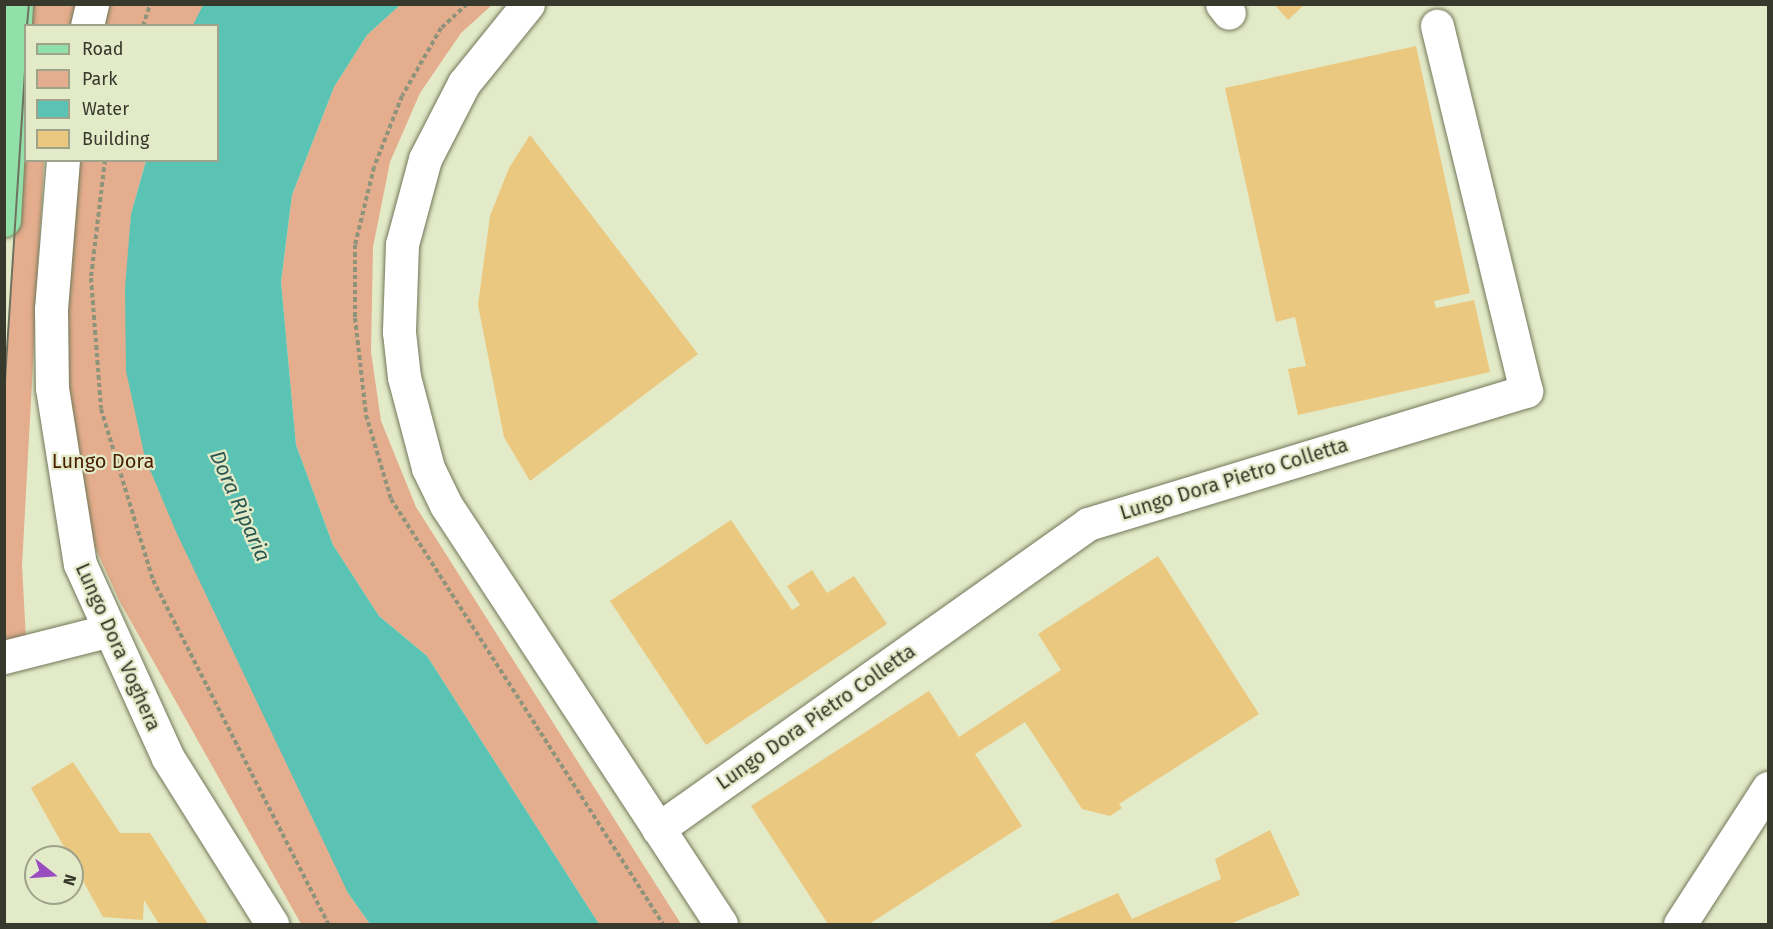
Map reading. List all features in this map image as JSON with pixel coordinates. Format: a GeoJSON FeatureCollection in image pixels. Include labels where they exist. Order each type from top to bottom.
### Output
{"type":"FeatureCollection","features":[{"type":"Feature","properties":{"kind":"main road"},"geometry":{"type":"LineString","coordinates":[[4,220],[16,4]]}},
{"type":"Feature","properties":{"kind":"street"},"geometry":{"type":"LineString","coordinates":[[87,24],[92,4]]}},
{"type":"Feature","properties":{"kind":"street"},"geometry":{"type":"LineString","coordinates":[[528,4],[464,83],[425,159],[402,244],[399,332],[404,376],[428,468],[446,505],[721,924]]}},
{"type":"Feature","properties":{"kind":"street","name":"Lungo Dora Pietro Colletta"},"geometry":{"type":"LineString","coordinates":[[658,830],[1088,524],[1526,391],[1437,26]]}},
{"type":"Feature","properties":{"kind":"street","name":"Lungo Dora Voghera"},"geometry":{"type":"LineString","coordinates":[[63,162],[52,299],[52,388],[80,564],[107,631],[168,758],[272,924]]}},
{"type":"Feature","properties":{"kind":"street"},"geometry":{"type":"LineString","coordinates":[[4,657],[107,631]]}},
{"type":"Feature","properties":{"kind":"street"},"geometry":{"type":"LineString","coordinates":[[1680,924],[1768,788]]}},
{"type":"Feature","properties":{"kind":"path"},"geometry":{"type":"LineString","coordinates":[[144,24],[150,4]]}},
{"type":"Feature","properties":{"kind":"path"},"geometry":{"type":"LineString","coordinates":[[105,162],[91,278],[101,409],[153,580],[309,896],[328,924]]}},
{"type":"Feature","properties":{"kind":"green space"},"geometry":{"type":"Polygon","coordinates":[[[29,5],[203,5],[203,24],[29,24],[29,5]]]}},
{"type":"Feature","properties":{"kind":"green space"},"geometry":{"type":"Polygon","coordinates":[[[400,5],[492,5],[461,33],[420,93],[390,162],[373,247],[371,352],[381,421],[416,507],[681,924],[599,924],[427,656],[379,616],[333,545],[296,445],[281,282],[292,195],[334,87],[367,35],[400,5]]]}},
{"type":"Feature","properties":{"kind":"green space"},"geometry":{"type":"Polygon","coordinates":[[[24,70],[24,162],[44,162],[22,566],[26,639],[5,642],[5,396],[24,70]]]}},
{"type":"Feature","properties":{"kind":"green space","name":"Lungo Dora"},"geometry":{"type":"Polygon","coordinates":[[[64,162],[146,162],[131,214],[348,893],[370,924],[301,924],[120,602],[63,477],[64,162]]]}},
{"type":"Feature","properties":{"kind":"water","name":"Dora Riparia"},"geometry":{"type":"Polygon","coordinates":[[[203,5],[400,5],[367,35],[334,87],[292,195],[281,282],[296,445],[333,545],[379,616],[427,656],[599,924],[370,924],[348,893],[177,534],[145,458],[126,371],[125,288],[131,214],[146,162],[219,162],[219,24],[194,24],[203,5]]]}},
{"type":"Feature","properties":{"kind":"building"},"geometry":{"type":"Polygon","coordinates":[[[1274,4],[1305,4],[1288,20],[1274,4]]]}},
{"type":"Feature","properties":{"kind":"building"},"geometry":{"type":"Polygon","coordinates":[[[1416,46],[1470,293],[1434,301],[1436,308],[1474,300],[1490,372],[1298,415],[1288,369],[1306,366],[1295,317],[1276,322],[1225,88],[1416,46]]]}},
{"type":"Feature","properties":{"kind":"building"},"geometry":{"type":"Polygon","coordinates":[[[530,135],[698,354],[530,481],[504,437],[478,305],[490,216],[509,168],[530,135]]]}},
{"type":"Feature","properties":{"kind":"building"},"geometry":{"type":"Polygon","coordinates":[[[731,520],[792,610],[800,605],[787,586],[812,570],[827,593],[854,576],[887,624],[706,745],[610,601],[731,520]]]}},
{"type":"Feature","properties":{"kind":"building"},"geometry":{"type":"Polygon","coordinates":[[[1158,556],[1259,714],[1119,804],[1122,808],[1110,816],[1082,809],[1025,722],[975,754],[1022,826],[869,924],[828,924],[751,806],[929,691],[959,737],[1061,670],[1038,634],[1158,556]]]}},
{"type":"Feature","properties":{"kind":"building"},"geometry":{"type":"Polygon","coordinates":[[[73,762],[120,833],[150,833],[208,924],[159,924],[144,900],[143,920],[103,917],[84,883],[84,845],[63,845],[31,788],[73,762]]]}},
{"type":"Feature","properties":{"kind":"building"},"geometry":{"type":"Polygon","coordinates":[[[1270,830],[1300,895],[1230,924],[1047,924],[1118,893],[1132,919],[1221,879],[1215,859],[1270,830]]]}},
{"type":"Feature","properties":{"kind":"tram line"},"geometry":{"type":"LineString","coordinates":[[27,24],[29,4]]}},
{"type":"Feature","properties":{"kind":"tram line"},"geometry":{"type":"LineString","coordinates":[[4,396],[24,84]]}}]}
